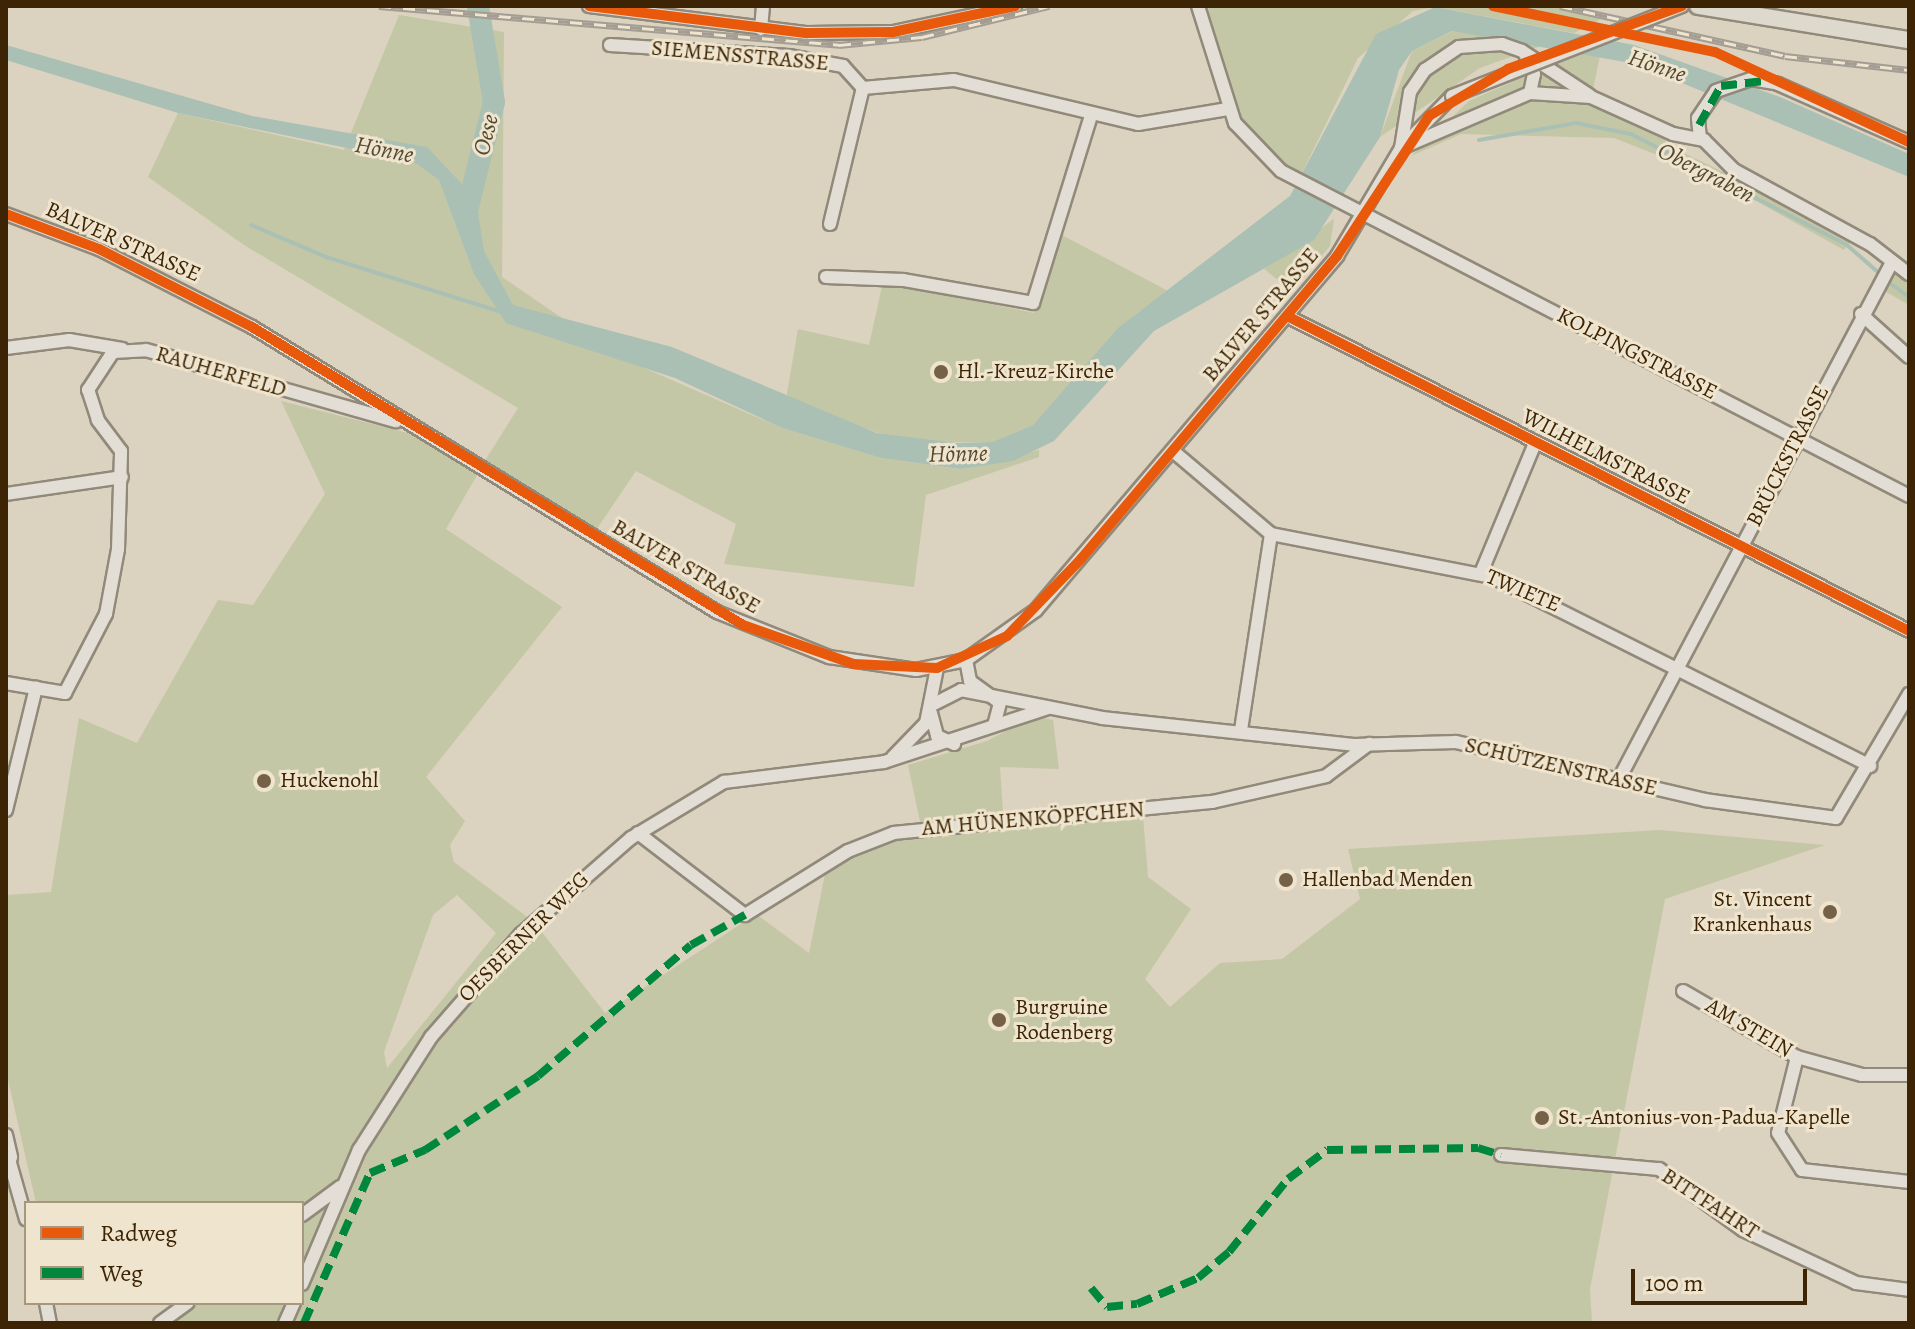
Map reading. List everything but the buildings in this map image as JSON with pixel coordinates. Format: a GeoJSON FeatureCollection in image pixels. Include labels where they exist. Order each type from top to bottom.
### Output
{"type":"FeatureCollection","features":[{"type":"Feature","properties":{"kind":"main road"},"geometry":{"type":"LineString","coordinates":[[1698,6],[1909,40]]}},
{"type":"Feature","properties":{"kind":"street"},"geometry":{"type":"LineString","coordinates":[[589,6],[761,29],[893,32],[1015,6]]}},
{"type":"Feature","properties":{"kind":"street"},"geometry":{"type":"LineString","coordinates":[[761,29],[763,6]]}},
{"type":"Feature","properties":{"kind":"street","name":"KOLPINGSTRASSE"},"geometry":{"type":"LineString","coordinates":[[1198,6],[1228,109],[1256,151],[1347,207],[1909,496]]}},
{"type":"Feature","properties":{"kind":"street"},"geometry":{"type":"LineString","coordinates":[[1401,148],[1429,116],[1482,80],[1682,6]]}},
{"type":"Feature","properties":{"kind":"street"},"geometry":{"type":"LineString","coordinates":[[1401,148],[1410,92],[1435,61],[1472,44],[1522,51],[1591,97],[1673,134],[1700,138],[1734,170],[1909,274]]}},
{"type":"Feature","properties":{"kind":"street","name":"SIEMENSSTRASSE"},"geometry":{"type":"LineString","coordinates":[[610,45],[789,56],[843,66],[863,88]]}},
{"type":"Feature","properties":{"kind":"street"},"geometry":{"type":"LineString","coordinates":[[1522,51],[1534,74],[1530,93]]}},
{"type":"Feature","properties":{"kind":"street"},"geometry":{"type":"LineString","coordinates":[[830,224],[863,88],[954,80],[1091,116],[1138,124],[1228,109]]}},
{"type":"Feature","properties":{"kind":"street"},"geometry":{"type":"LineString","coordinates":[[1700,138],[1698,118],[1711,97],[1727,82],[1778,84],[1909,142]]}},
{"type":"Feature","properties":{"kind":"street"},"geometry":{"type":"LineString","coordinates":[[1401,148],[1530,93],[1591,97]]}},
{"type":"Feature","properties":{"kind":"street"},"geometry":{"type":"LineString","coordinates":[[826,277],[903,280],[1033,303],[1091,116]]}},
{"type":"Feature","properties":{"kind":"street","name":"BALVER STRASSE"},"geometry":{"type":"LineString","coordinates":[[6,214],[200,299],[743,625],[854,664],[937,668],[966,660],[1036,610],[1287,316],[1364,215],[1401,148]]}},
{"type":"Feature","properties":{"kind":"street","name":"BRÜCKSTRASSE"},"geometry":{"type":"LineString","coordinates":[[1619,779],[1874,285],[1892,262]]}},
{"type":"Feature","properties":{"kind":"street"},"geometry":{"type":"LineString","coordinates":[[1861,314],[1909,357]]}},
{"type":"Feature","properties":{"kind":"street","name":"WILHELMSTRASSE"},"geometry":{"type":"LineString","coordinates":[[1287,316],[1909,631]]}},
{"type":"Feature","properties":{"kind":"street","name":"RAUHERFELD"},"geometry":{"type":"LineString","coordinates":[[6,348],[69,340],[122,349],[411,425]]}},
{"type":"Feature","properties":{"kind":"street"},"geometry":{"type":"LineString","coordinates":[[6,683],[65,693],[111,597],[122,477],[119,444],[98,420],[88,390],[101,362],[122,349]]}},
{"type":"Feature","properties":{"kind":"street"},"geometry":{"type":"LineString","coordinates":[[1481,573],[1535,443]]}},
{"type":"Feature","properties":{"kind":"street","name":"TWIETE"},"geometry":{"type":"LineString","coordinates":[[1173,451],[1271,534],[1481,573],[1678,664],[1870,766]]}},
{"type":"Feature","properties":{"kind":"street"},"geometry":{"type":"LineString","coordinates":[[6,494],[122,477]]}},
{"type":"Feature","properties":{"kind":"street"},"geometry":{"type":"LineString","coordinates":[[1241,730],[1271,534]]}},
{"type":"Feature","properties":{"kind":"street"},"geometry":{"type":"LineString","coordinates":[[966,660],[970,681],[993,693],[1002,711],[988,731]]}},
{"type":"Feature","properties":{"kind":"street"},"geometry":{"type":"LineString","coordinates":[[937,668],[932,708],[937,736],[954,744]]}},
{"type":"Feature","properties":{"kind":"street"},"geometry":{"type":"LineString","coordinates":[[6,810],[36,688]]}},
{"type":"Feature","properties":{"kind":"street","name":"SCHÜTZENSTRASSE"},"geometry":{"type":"LineString","coordinates":[[932,708],[955,690],[993,693],[1056,708],[1369,744],[1456,742],[1705,800],[1844,816],[1870,766]]}},
{"type":"Feature","properties":{"kind":"street"},"geometry":{"type":"LineString","coordinates":[[1870,766],[1909,694]]}},
{"type":"Feature","properties":{"kind":"street","name":"OESBERNER WEG"},"geometry":{"type":"LineString","coordinates":[[884,762],[917,738],[932,708]]}},
{"type":"Feature","properties":{"kind":"street","name":"OESBERNER WEG"},"geometry":{"type":"LineString","coordinates":[[304,1279],[343,1185],[383,1106],[455,1006],[540,915],[638,833],[724,782],[884,762],[954,744],[1031,709],[1056,708]]}},
{"type":"Feature","properties":{"kind":"street","name":"AM HÜNENKÖPFCHEN"},"geometry":{"type":"LineString","coordinates":[[638,833],[745,915],[848,851],[894,833],[1245,796],[1336,771],[1369,744]]}},
{"type":"Feature","properties":{"kind":"street","name":"AM STEIN"},"geometry":{"type":"LineString","coordinates":[[1683,991],[1797,1057],[1862,1075],[1909,1075]]}},
{"type":"Feature","properties":{"kind":"street"},"geometry":{"type":"LineString","coordinates":[[1797,1057],[1778,1133],[1802,1170],[1909,1182]]}},
{"type":"Feature","properties":{"kind":"street"},"geometry":{"type":"LineString","coordinates":[[6,1135],[24,1211]]}},
{"type":"Feature","properties":{"kind":"street","name":"BITTFAHRT"},"geometry":{"type":"LineString","coordinates":[[1501,1155],[1659,1169],[1743,1230],[1856,1283],[1909,1290]]}},
{"type":"Feature","properties":{"kind":"street"},"geometry":{"type":"LineString","coordinates":[[304,1214],[343,1185]]}},
{"type":"Feature","properties":{"kind":"street"},"geometry":{"type":"LineString","coordinates":[[160,1323],[185,1305]]}},
{"type":"Feature","properties":{"kind":"green space"},"geometry":{"type":"Polygon","coordinates":[[[1202,6],[1554,6],[1601,19],[1574,33],[1435,7],[1413,11],[1358,58],[1300,177],[1241,125],[1202,6]]]}},
{"type":"Feature","properties":{"kind":"green space"},"geometry":{"type":"Polygon","coordinates":[[[399,15],[504,32],[502,277],[619,357],[782,428],[881,458],[959,469],[1039,450],[1039,457],[926,495],[914,587],[724,564],[736,524],[636,471],[592,536],[481,468],[446,529],[562,607],[426,777],[465,821],[450,845],[454,862],[534,922],[605,1013],[756,914],[809,953],[825,874],[874,844],[922,831],[908,765],[987,741],[1035,716],[1053,720],[1059,769],[1000,767],[1004,827],[1143,817],[1148,877],[1191,909],[1145,979],[1170,1007],[1220,963],[1282,959],[1360,899],[1348,849],[1660,830],[1825,845],[1665,899],[1590,1289],[1592,1323],[161,1323],[179,1305],[304,1305],[304,1201],[36,1201],[6,1071],[6,895],[51,892],[79,718],[137,743],[218,600],[253,605],[325,494],[281,401],[408,433],[481,467],[518,408],[244,245],[148,177],[178,113],[344,150],[399,15]],[[457,895],[433,915],[384,1052],[387,1068],[496,933],[457,895]]]}},
{"type":"Feature","properties":{"kind":"green space"},"geometry":{"type":"Polygon","coordinates":[[[1453,31],[1546,44],[1480,68],[1380,137],[1412,51],[1453,31]]]}},
{"type":"Feature","properties":{"kind":"green space"},"geometry":{"type":"Polygon","coordinates":[[[1580,52],[1600,56],[1591,98],[1661,129],[1667,145],[1855,235],[1844,250],[1713,177],[1614,138],[1461,134],[1411,156],[1469,101],[1580,52]]]}},
{"type":"Feature","properties":{"kind":"green space"},"geometry":{"type":"Polygon","coordinates":[[[1334,219],[1330,246],[1292,291],[1264,269],[1334,219]]]}},
{"type":"Feature","properties":{"kind":"green space"},"geometry":{"type":"Polygon","coordinates":[[[1060,234],[1170,292],[1136,314],[1033,425],[992,442],[928,442],[879,433],[786,399],[798,329],[869,345],[883,282],[1034,313],[1060,234]]]}},
{"type":"Feature","properties":{"kind":"green space"},"geometry":{"type":"Polygon","coordinates":[[[1892,262],[1909,274],[1909,305],[1874,285],[1892,262]]]}},
{"type":"Feature","properties":{"kind":"water","name":"Hönne"},"geometry":{"type":"Polygon","coordinates":[[[1435,7],[1634,45],[1780,97],[1909,154],[1909,177],[1636,64],[1452,31],[1412,51],[1399,70],[1380,137],[1314,240],[1154,331],[1054,441],[1013,461],[960,469],[881,458],[782,428],[675,378],[506,323],[474,274],[439,180],[414,162],[178,113],[6,60],[6,45],[252,116],[427,147],[476,199],[484,251],[513,305],[672,347],[877,433],[957,443],[992,442],[1033,425],[1118,328],[1290,196],[1376,34],[1435,7]]]}},
{"type":"Feature","properties":{"kind":"waterway","name":"Oese"},"geometry":{"type":"LineString","coordinates":[[466,215],[494,102],[478,6]]}},
{"type":"Feature","properties":{"kind":"waterway","name":"Obergraben"},"geometry":{"type":"LineString","coordinates":[[1479,140],[1576,123],[1631,134],[1847,245],[1880,274]]}},
{"type":"Feature","properties":{"kind":"waterway"},"geometry":{"type":"LineString","coordinates":[[251,225],[326,257],[505,313]]}},
{"type":"Feature","properties":{"kind":"waterway","name":"Obergraben"},"geometry":{"type":"LineString","coordinates":[[1887,281],[1909,297]]}},
{"type":"Feature","properties":{"kind":"railway"},"geometry":{"type":"LineString","coordinates":[[379,6],[839,45],[922,37],[1049,6]]}},
{"type":"Feature","properties":{"kind":"railway"},"geometry":{"type":"LineString","coordinates":[[1560,6],[1785,56],[1909,70]]}},
{"type":"Feature","properties":{"kind":"marked path"},"geometry":{"type":"LineString","coordinates":[[1699,125],[1721,86],[1764,81]]}},
{"type":"Feature","properties":{"kind":"marked path"},"geometry":{"type":"LineString","coordinates":[[304,1323],[370,1173],[425,1150],[538,1076],[691,945],[745,915]]}},
{"type":"Feature","properties":{"kind":"marked path"},"geometry":{"type":"LineString","coordinates":[[1091,1288],[1107,1307],[1137,1304],[1198,1278],[1229,1252],[1288,1179],[1327,1150],[1478,1148],[1501,1155]]}},
{"type":"Feature","properties":{"kind":"cycle path"},"geometry":{"type":"LineString","coordinates":[[589,6],[807,33],[893,32],[1015,6]]}},
{"type":"Feature","properties":{"kind":"cycle path"},"geometry":{"type":"LineString","coordinates":[[1493,6],[1715,52],[1909,142]]}},
{"type":"Feature","properties":{"kind":"cycle path"},"geometry":{"type":"LineString","coordinates":[[6,214],[99,249],[252,327],[743,625],[854,664],[937,668],[1007,636],[1081,559],[1337,256],[1429,116],[1508,69],[1682,6]]}},
{"type":"Feature","properties":{"kind":"cycle path"},"geometry":{"type":"LineString","coordinates":[[1287,316],[1909,631]]}},
{"type":"Feature","properties":{"kind":"place","name":"Hl.-Kreuz-Kirche"},"geometry":{"type":"Point","coordinates":[941,372]}},
{"type":"Feature","properties":{"kind":"place","name":"Huckenohl"},"geometry":{"type":"Point","coordinates":[264,781]}},
{"type":"Feature","properties":{"kind":"place","name":"Hallenbad Menden"},"geometry":{"type":"Point","coordinates":[1286,880]}},
{"type":"Feature","properties":{"kind":"place","name":"St. Vincent Krankenhaus"},"geometry":{"type":"Point","coordinates":[1830,912]}},
{"type":"Feature","properties":{"kind":"place","name":"Burgruine Rodenberg"},"geometry":{"type":"Point","coordinates":[999,1020]}},
{"type":"Feature","properties":{"kind":"place","name":"St.-Antonius-von-Padua-Kapelle"},"geometry":{"type":"Point","coordinates":[1542,1118]}}]}
